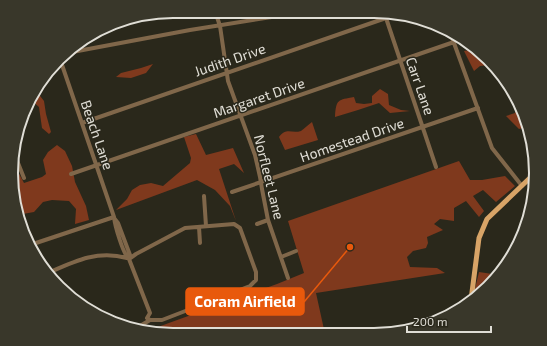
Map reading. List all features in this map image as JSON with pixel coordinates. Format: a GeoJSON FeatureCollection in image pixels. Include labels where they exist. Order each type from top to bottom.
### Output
{"type":"FeatureCollection","features":[{"type":"Feature","properties":{"kind":"main road"},"geometry":{"type":"LineString","coordinates":[[471,294],[478,244],[482,229],[487,220],[529,179]]}},
{"type":"Feature","properties":{"kind":"street","name":"Norfleet Lane"},"geometry":{"type":"LineString","coordinates":[[217,18],[220,26],[228,81],[255,155],[268,220],[288,278]]}},
{"type":"Feature","properties":{"kind":"street"},"geometry":{"type":"LineString","coordinates":[[78,51],[190,30],[266,18]]}},
{"type":"Feature","properties":{"kind":"street","name":"Carr Lane"},"geometry":{"type":"LineString","coordinates":[[386,18],[436,167]]}},
{"type":"Feature","properties":{"kind":"street","name":"Judith Drive"},"geometry":{"type":"LineString","coordinates":[[82,123],[386,18]]}},
{"type":"Feature","properties":{"kind":"street"},"geometry":{"type":"LineString","coordinates":[[454,42],[492,148],[522,186]]}},
{"type":"Feature","properties":{"kind":"street","name":"Margaret Drive"},"geometry":{"type":"LineString","coordinates":[[72,174],[454,42]]}},
{"type":"Feature","properties":{"kind":"street","name":"Beach Lane"},"geometry":{"type":"LineString","coordinates":[[62,65],[114,217],[117,233],[150,313],[147,318],[150,320]]}},
{"type":"Feature","properties":{"kind":"street","name":"Homestead Drive"},"geometry":{"type":"LineString","coordinates":[[232,192],[478,108]]}},
{"type":"Feature","properties":{"kind":"street"},"geometry":{"type":"LineString","coordinates":[[18,163],[24,178]]}},
{"type":"Feature","properties":{"kind":"street"},"geometry":{"type":"LineString","coordinates":[[204,196],[206,226]]}},
{"type":"Feature","properties":{"kind":"street"},"geometry":{"type":"LineString","coordinates":[[35,243],[114,217]]}},
{"type":"Feature","properties":{"kind":"street"},"geometry":{"type":"LineString","coordinates":[[257,224],[268,220]]}},
{"type":"Feature","properties":{"kind":"street"},"geometry":{"type":"LineString","coordinates":[[53,271],[99,255],[117,255],[129,259],[185,228],[234,224],[240,228],[256,272],[256,280],[250,286],[162,320],[150,320],[142,325]]}},
{"type":"Feature","properties":{"kind":"street"},"geometry":{"type":"LineString","coordinates":[[199,227],[200,242]]}},
{"type":"Feature","properties":{"kind":"street"},"geometry":{"type":"LineString","coordinates":[[281,257],[296,251]]}},
{"type":"Feature","properties":{"kind":"shaded area"},"geometry":{"type":"Polygon","coordinates":[[[468,50],[486,65],[480,66],[474,71],[464,51],[468,50]]]}},
{"type":"Feature","properties":{"kind":"shaded area"},"geometry":{"type":"Polygon","coordinates":[[[153,64],[146,73],[131,78],[116,77],[121,73],[153,64]]]}},
{"type":"Feature","properties":{"kind":"shaded area"},"geometry":{"type":"Polygon","coordinates":[[[380,89],[388,94],[389,105],[401,110],[410,111],[390,113],[379,103],[335,117],[336,107],[339,101],[354,97],[356,103],[372,103],[372,96],[380,89]]]}},
{"type":"Feature","properties":{"kind":"shaded area"},"geometry":{"type":"Polygon","coordinates":[[[39,95],[44,101],[51,132],[49,134],[42,128],[39,107],[35,103],[39,95]]]}},
{"type":"Feature","properties":{"kind":"shaded area"},"geometry":{"type":"Polygon","coordinates":[[[516,110],[522,128],[519,129],[506,116],[515,113],[516,110]]]}},
{"type":"Feature","properties":{"kind":"shaded area"},"geometry":{"type":"Polygon","coordinates":[[[312,122],[318,140],[285,150],[279,137],[287,131],[301,131],[312,122]]]}},
{"type":"Feature","properties":{"kind":"shaded area"},"geometry":{"type":"Polygon","coordinates":[[[196,134],[206,155],[233,148],[244,173],[234,164],[219,169],[236,221],[230,206],[215,190],[197,180],[116,210],[127,199],[132,190],[140,185],[151,183],[163,186],[190,163],[191,158],[184,137],[196,134]]]}},
{"type":"Feature","properties":{"kind":"shaded area"},"geometry":{"type":"Polygon","coordinates":[[[57,145],[65,151],[72,166],[75,182],[86,206],[89,220],[75,224],[76,209],[69,201],[52,200],[43,202],[34,212],[23,214],[19,193],[18,172],[24,183],[42,177],[46,174],[43,160],[48,152],[57,145]]]}},
{"type":"Feature","properties":{"kind":"shaded area"},"geometry":{"type":"Polygon","coordinates":[[[459,161],[470,180],[482,180],[505,176],[515,186],[496,202],[483,190],[473,196],[484,211],[479,217],[466,201],[454,208],[454,221],[440,219],[434,224],[443,230],[427,237],[428,243],[426,248],[413,251],[407,257],[410,267],[437,268],[445,273],[316,293],[324,328],[157,327],[304,273],[288,221],[459,161]]]}},
{"type":"Feature","properties":{"kind":"shaded area"},"geometry":{"type":"Polygon","coordinates":[[[479,272],[492,274],[484,283],[474,291],[479,272]]]}},
{"type":"Feature","properties":{"kind":"place","name":"Coram Airfield"},"geometry":{"type":"Point","coordinates":[350,247]}}]}
